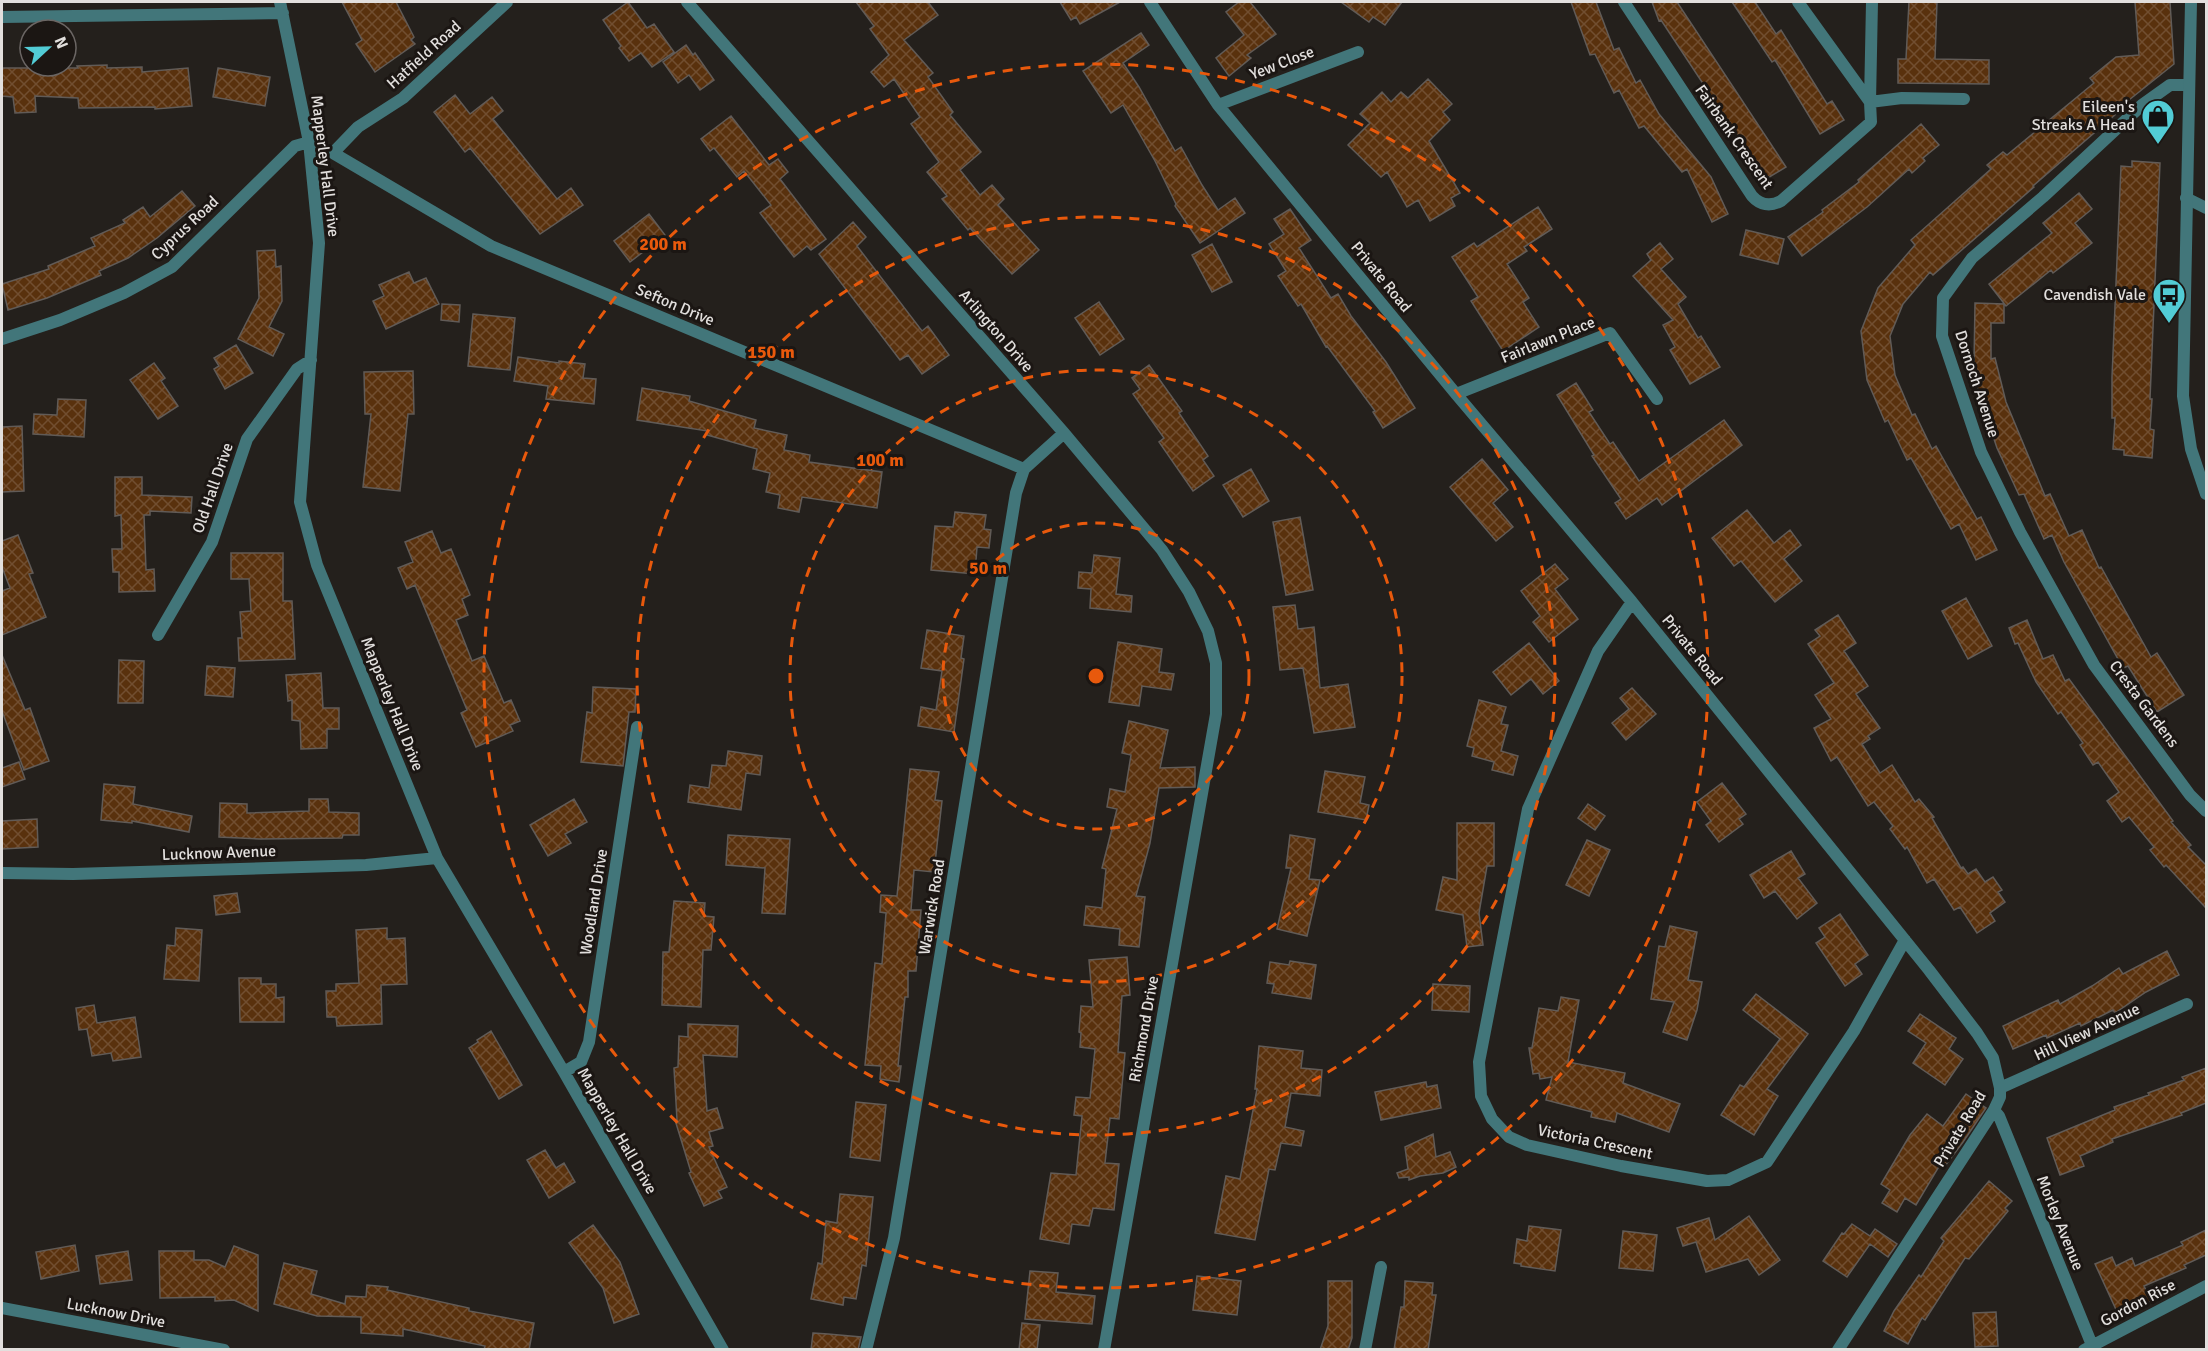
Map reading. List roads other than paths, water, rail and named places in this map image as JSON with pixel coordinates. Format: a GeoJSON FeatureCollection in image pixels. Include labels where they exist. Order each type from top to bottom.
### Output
{"type":"FeatureCollection","features":[{"type":"Feature","properties":{"kind":"street","name":"Hatfield Road"},"geometry":{"type":"LineString","coordinates":[[333,153],[358,127],[403,98],[507,2]]}},
{"type":"Feature","properties":{"kind":"street","name":"Arlington Drive"},"geometry":{"type":"LineString","coordinates":[[687,2],[1064,433],[1162,550],[1190,592],[1208,631],[1216,663],[1216,714]]}},
{"type":"Feature","properties":{"kind":"street","name":"Private Road"},"geometry":{"type":"LineString","coordinates":[[1150,2],[1218,105],[1456,394],[1632,602],[1905,940],[1977,1033],[1993,1058],[2000,1089],[2000,1097],[1994,1110],[1838,1350]]}},
{"type":"Feature","properties":{"kind":"street","name":"Fairbank Crescent"},"geometry":{"type":"LineString","coordinates":[[1624,2],[1752,196],[1760,203],[1770,205],[1781,201],[1871,122],[1870,102]]}},
{"type":"Feature","properties":{"kind":"street"},"geometry":{"type":"LineString","coordinates":[[1798,2],[1870,102]]}},
{"type":"Feature","properties":{"kind":"street"},"geometry":{"type":"LineString","coordinates":[[1870,102],[1872,2]]}},
{"type":"Feature","properties":{"kind":"street"},"geometry":{"type":"LineString","coordinates":[[2191,2],[2183,396],[2191,449],[2206,494]]}},
{"type":"Feature","properties":{"kind":"street"},"geometry":{"type":"LineString","coordinates":[[2,17],[282,7]]}},
{"type":"Feature","properties":{"kind":"street","name":"Mapperley Hall Drive"},"geometry":{"type":"LineString","coordinates":[[282,7],[309,142],[319,243],[300,502],[317,565],[437,858],[564,1072],[723,1350]]}},
{"type":"Feature","properties":{"kind":"street","name":"Yew Close"},"geometry":{"type":"LineString","coordinates":[[1218,105],[1358,52]]}},
{"type":"Feature","properties":{"kind":"street","name":"Dornoch Avenue"},"geometry":{"type":"LineString","coordinates":[[2063,611],[2020,532],[1981,452],[1942,336],[1943,298],[1972,258],[2043,197],[2142,105],[2170,85],[2189,85]]}},
{"type":"Feature","properties":{"kind":"street"},"geometry":{"type":"LineString","coordinates":[[1870,102],[1902,98],[1964,99]]}},
{"type":"Feature","properties":{"kind":"street","name":"Sefton Drive"},"geometry":{"type":"LineString","coordinates":[[309,142],[333,153],[491,246],[1024,469]]}},
{"type":"Feature","properties":{"kind":"street","name":"Cyprus Road"},"geometry":{"type":"LineString","coordinates":[[2,339],[60,320],[124,293],[172,267],[295,146],[309,142]]}},
{"type":"Feature","properties":{"kind":"street"},"geometry":{"type":"LineString","coordinates":[[2186,198],[2206,208]]}},
{"type":"Feature","properties":{"kind":"street","name":"Fairlawn Place"},"geometry":{"type":"LineString","coordinates":[[1456,394],[1610,333],[1657,399]]}},
{"type":"Feature","properties":{"kind":"street","name":"Old Hall Drive"},"geometry":{"type":"LineString","coordinates":[[158,634],[212,542],[247,439],[297,369],[310,360]]}},
{"type":"Feature","properties":{"kind":"street"},"geometry":{"type":"LineString","coordinates":[[1024,469],[1064,433]]}},
{"type":"Feature","properties":{"kind":"street","name":"Warwick Road"},"geometry":{"type":"LineString","coordinates":[[866,1350],[894,1238],[1016,493],[1024,469]]}},
{"type":"Feature","properties":{"kind":"street","name":"Victoria Crescent"},"geometry":{"type":"LineString","coordinates":[[1632,602],[1598,651],[1528,809],[1479,1062],[1481,1096],[1492,1119],[1509,1137],[1527,1145],[1631,1168],[1707,1181],[1728,1180],[1767,1162],[1854,1031],[1905,940]]}},
{"type":"Feature","properties":{"kind":"street","name":"Cresta Gardens"},"geometry":{"type":"LineString","coordinates":[[2063,611],[2094,665],[2190,795],[2206,811]]}},
{"type":"Feature","properties":{"kind":"street","name":"Richmond Drive"},"geometry":{"type":"LineString","coordinates":[[1104,1350],[1216,714]]}},
{"type":"Feature","properties":{"kind":"street","name":"Woodland Drive"},"geometry":{"type":"LineString","coordinates":[[564,1072],[580,1062],[589,1042],[637,727]]}},
{"type":"Feature","properties":{"kind":"street","name":"Lucknow Avenue"},"geometry":{"type":"LineString","coordinates":[[2,873],[73,874],[366,865],[437,858]]}},
{"type":"Feature","properties":{"kind":"street","name":"Hill View Avenue"},"geometry":{"type":"LineString","coordinates":[[2000,1089],[2187,1004]]}},
{"type":"Feature","properties":{"kind":"street","name":"Morley Avenue"},"geometry":{"type":"LineString","coordinates":[[1994,1110],[1999,1116],[2090,1348]]}},
{"type":"Feature","properties":{"kind":"street"},"geometry":{"type":"LineString","coordinates":[[1365,1350],[1381,1267]]}},
{"type":"Feature","properties":{"kind":"street","name":"Gordon Rise"},"geometry":{"type":"LineString","coordinates":[[2090,1348],[2206,1286]]}},
{"type":"Feature","properties":{"kind":"street","name":"Lucknow Drive"},"geometry":{"type":"LineString","coordinates":[[2,1308],[224,1350]]}},
{"type":"Feature","properties":{"kind":"place","name":"Eileen's Streaks A Head"},"geometry":{"type":"Point","coordinates":[2158,145]}},
{"type":"Feature","properties":{"kind":"place","name":"Cavendish Vale"},"geometry":{"type":"Point","coordinates":[2169,324]}}]}
